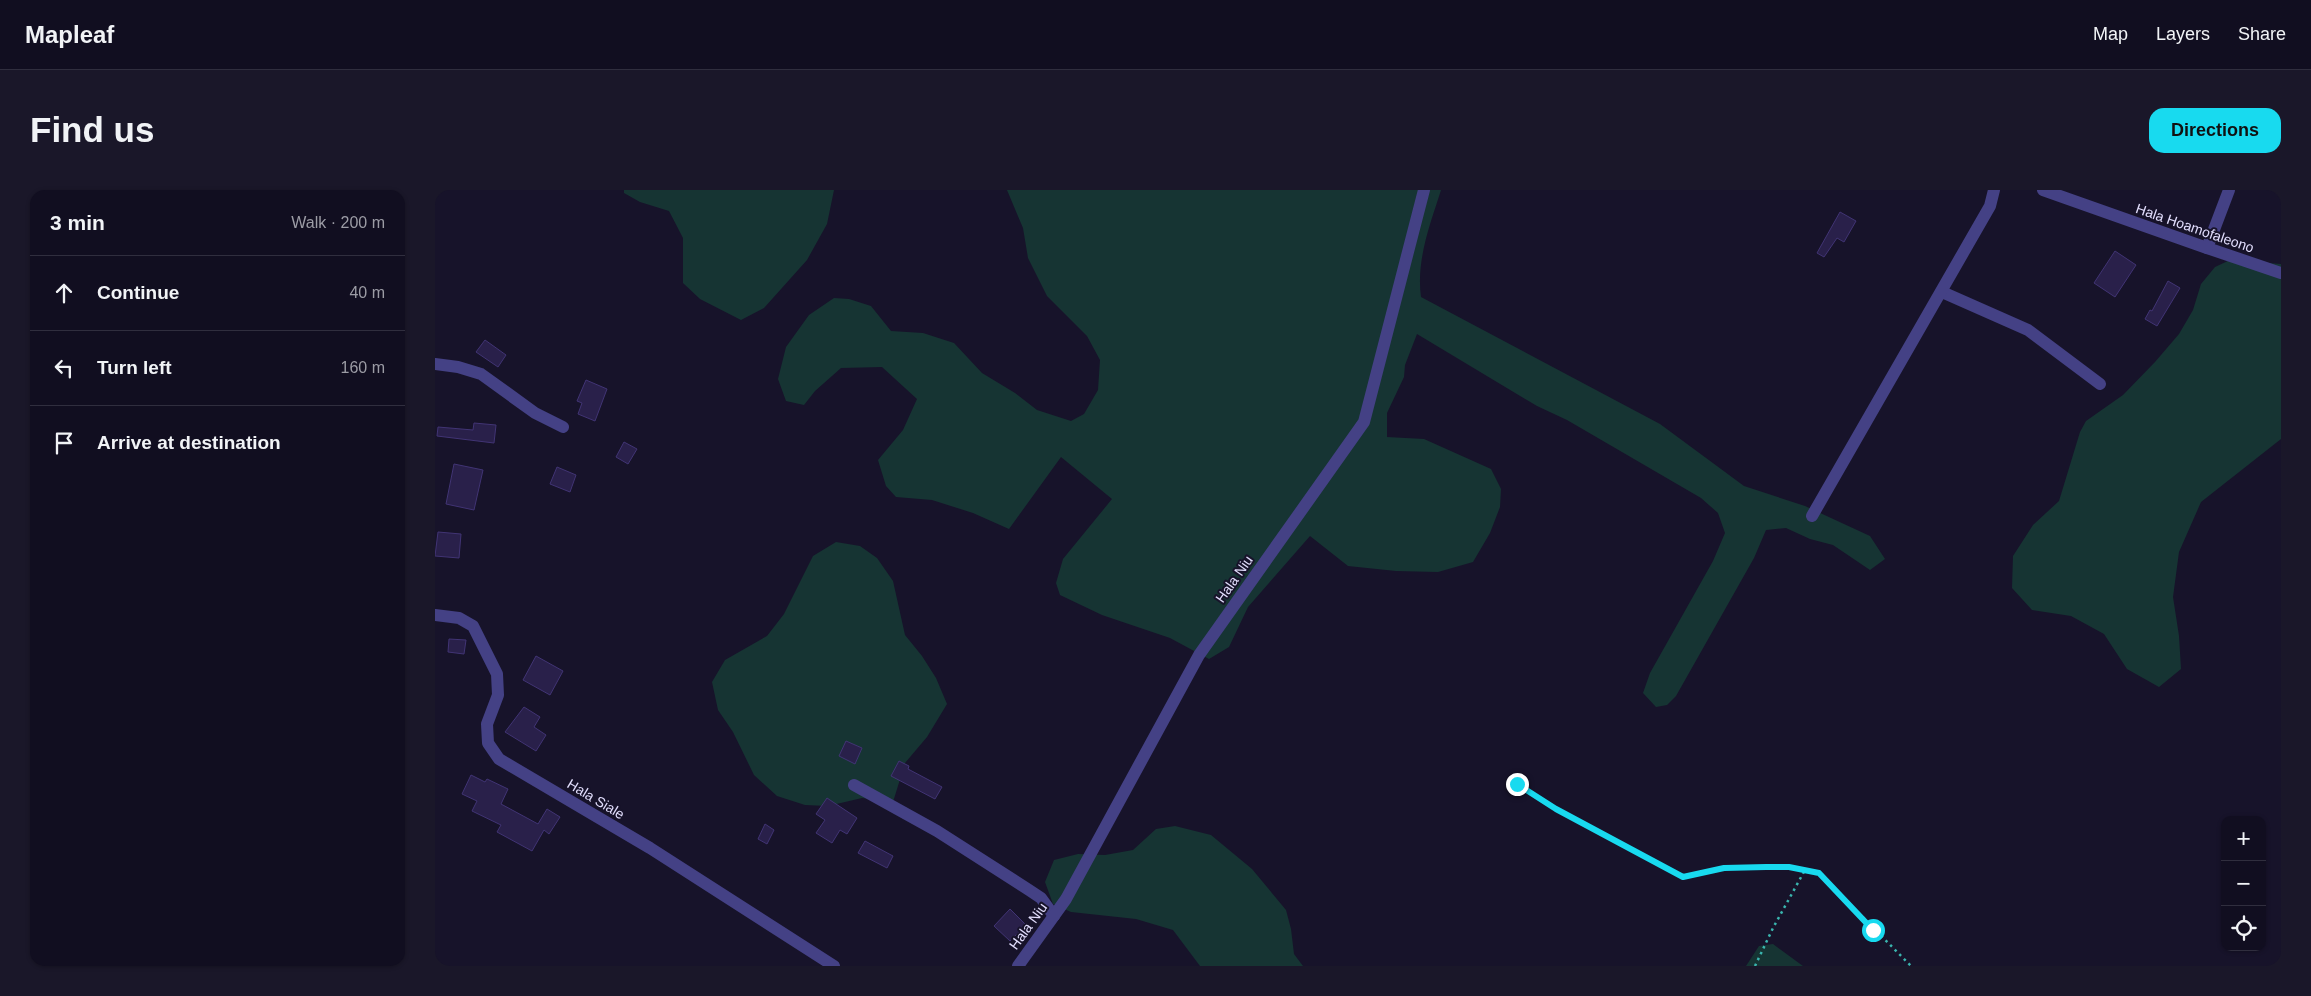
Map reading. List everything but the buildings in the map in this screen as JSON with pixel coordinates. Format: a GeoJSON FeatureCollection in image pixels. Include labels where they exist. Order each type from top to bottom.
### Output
{"type":"FeatureCollection","features":[{"type":"Feature","properties":{"kind":"street","name":"Hala Niu"},"geometry":{"type":"LineString","coordinates":[[1018,966],[1066,899],[1199,655],[1364,422],[1424,190]]}},
{"type":"Feature","properties":{"kind":"street"},"geometry":{"type":"LineString","coordinates":[[1812,516],[1990,206],[1993,190]]}},
{"type":"Feature","properties":{"kind":"street","name":"Hala Hoamofaleono"},"geometry":{"type":"LineString","coordinates":[[2043,190],[2281,273]]}},
{"type":"Feature","properties":{"kind":"street"},"geometry":{"type":"LineString","coordinates":[[2207,248],[2229,190]]}},
{"type":"Feature","properties":{"kind":"street"},"geometry":{"type":"LineString","coordinates":[[1942,292],[2028,330],[2100,384]]}},
{"type":"Feature","properties":{"kind":"street"},"geometry":{"type":"LineString","coordinates":[[435,364],[458,367],[481,374],[535,413],[563,426]]}},
{"type":"Feature","properties":{"kind":"street","name":"Hala Siale"},"geometry":{"type":"LineString","coordinates":[[435,615],[459,618],[473,626],[497,674],[498,696],[487,724],[488,743],[499,759],[649,848],[834,966]]}},
{"type":"Feature","properties":{"kind":"street"},"geometry":{"type":"LineString","coordinates":[[854,785],[937,831],[1029,890],[1041,898],[1054,916]]}},
{"type":"Feature","properties":{"kind":"path"},"geometry":{"type":"LineString","coordinates":[[1517,784],[1556,809],[1683,877],[1724,868],[1789,867],[1819,873],[1911,966]]}},
{"type":"Feature","properties":{"kind":"path"},"geometry":{"type":"LineString","coordinates":[[1755,966],[1773,928],[1805,870]]}},
{"type":"Feature","properties":{"kind":"green space"},"geometry":{"type":"Polygon","coordinates":[[[624,190],[834,190],[827,224],[807,260],[764,308],[741,320],[700,299],[683,283],[683,238],[669,211],[640,202],[624,193],[624,190]]]}},
{"type":"Feature","properties":{"kind":"green space"},"geometry":{"type":"Polygon","coordinates":[[[1007,190],[1441,190],[1422,256],[1420,270],[1421,297],[1660,424],[1744,486],[1805,506],[1870,536],[1885,559],[1870,570],[1833,545],[1810,539],[1786,528],[1766,530],[1754,558],[1676,696],[1667,705],[1656,707],[1643,693],[1650,673],[1713,561],[1725,533],[1718,513],[1701,498],[1567,420],[1537,406],[1417,334],[1405,365],[1404,377],[1387,413],[1387,437],[1424,439],[1491,469],[1501,489],[1500,507],[1490,533],[1473,562],[1438,572],[1396,571],[1348,566],[1310,536],[1248,607],[1229,647],[1209,659],[1170,638],[1102,615],[1060,595],[1056,583],[1063,559],[1112,499],[1061,457],[1009,529],[973,513],[932,500],[896,497],[886,486],[878,460],[903,430],[917,399],[882,367],[841,368],[815,391],[804,405],[786,401],[778,379],[786,347],[809,315],[834,298],[849,299],[871,306],[891,331],[923,333],[954,343],[982,373],[1015,393],[1037,410],[1071,421],[1084,414],[1098,390],[1100,360],[1087,336],[1047,296],[1028,258],[1023,228],[1007,190]]]}},
{"type":"Feature","properties":{"kind":"green space"},"geometry":{"type":"Polygon","coordinates":[[[2230,260],[2281,264],[2281,439],[2201,502],[2179,552],[2173,597],[2179,636],[2181,669],[2159,687],[2127,669],[2104,634],[2071,616],[2032,610],[2012,588],[2013,556],[2033,525],[2059,501],[2080,432],[2086,421],[2123,395],[2155,362],[2179,334],[2193,310],[2201,284],[2215,267],[2230,260]]]}},
{"type":"Feature","properties":{"kind":"green space"},"geometry":{"type":"Polygon","coordinates":[[[836,542],[860,546],[877,558],[893,581],[905,635],[922,656],[936,678],[947,704],[927,737],[905,763],[893,802],[862,798],[828,806],[805,805],[777,796],[754,775],[733,732],[718,710],[712,682],[725,660],[767,636],[784,614],[813,556],[836,542]]]}},
{"type":"Feature","properties":{"kind":"green space"},"geometry":{"type":"Polygon","coordinates":[[[1175,826],[1211,835],[1252,869],[1286,910],[1291,929],[1294,954],[1303,966],[1200,966],[1173,930],[1136,919],[1071,912],[1053,904],[1045,882],[1054,860],[1078,854],[1105,855],[1133,850],[1156,829],[1175,826]]]}},
{"type":"Feature","properties":{"kind":"green space"},"geometry":{"type":"Polygon","coordinates":[[[1773,944],[1803,966],[1746,966],[1759,946],[1773,944]]]}},
{"type":"Feature","properties":{"kind":"route"},"geometry":{"type":"LineString","coordinates":[[1517,784],[1556,809],[1683,877],[1724,868],[1789,867],[1819,873],[1873,930]]}}]}
